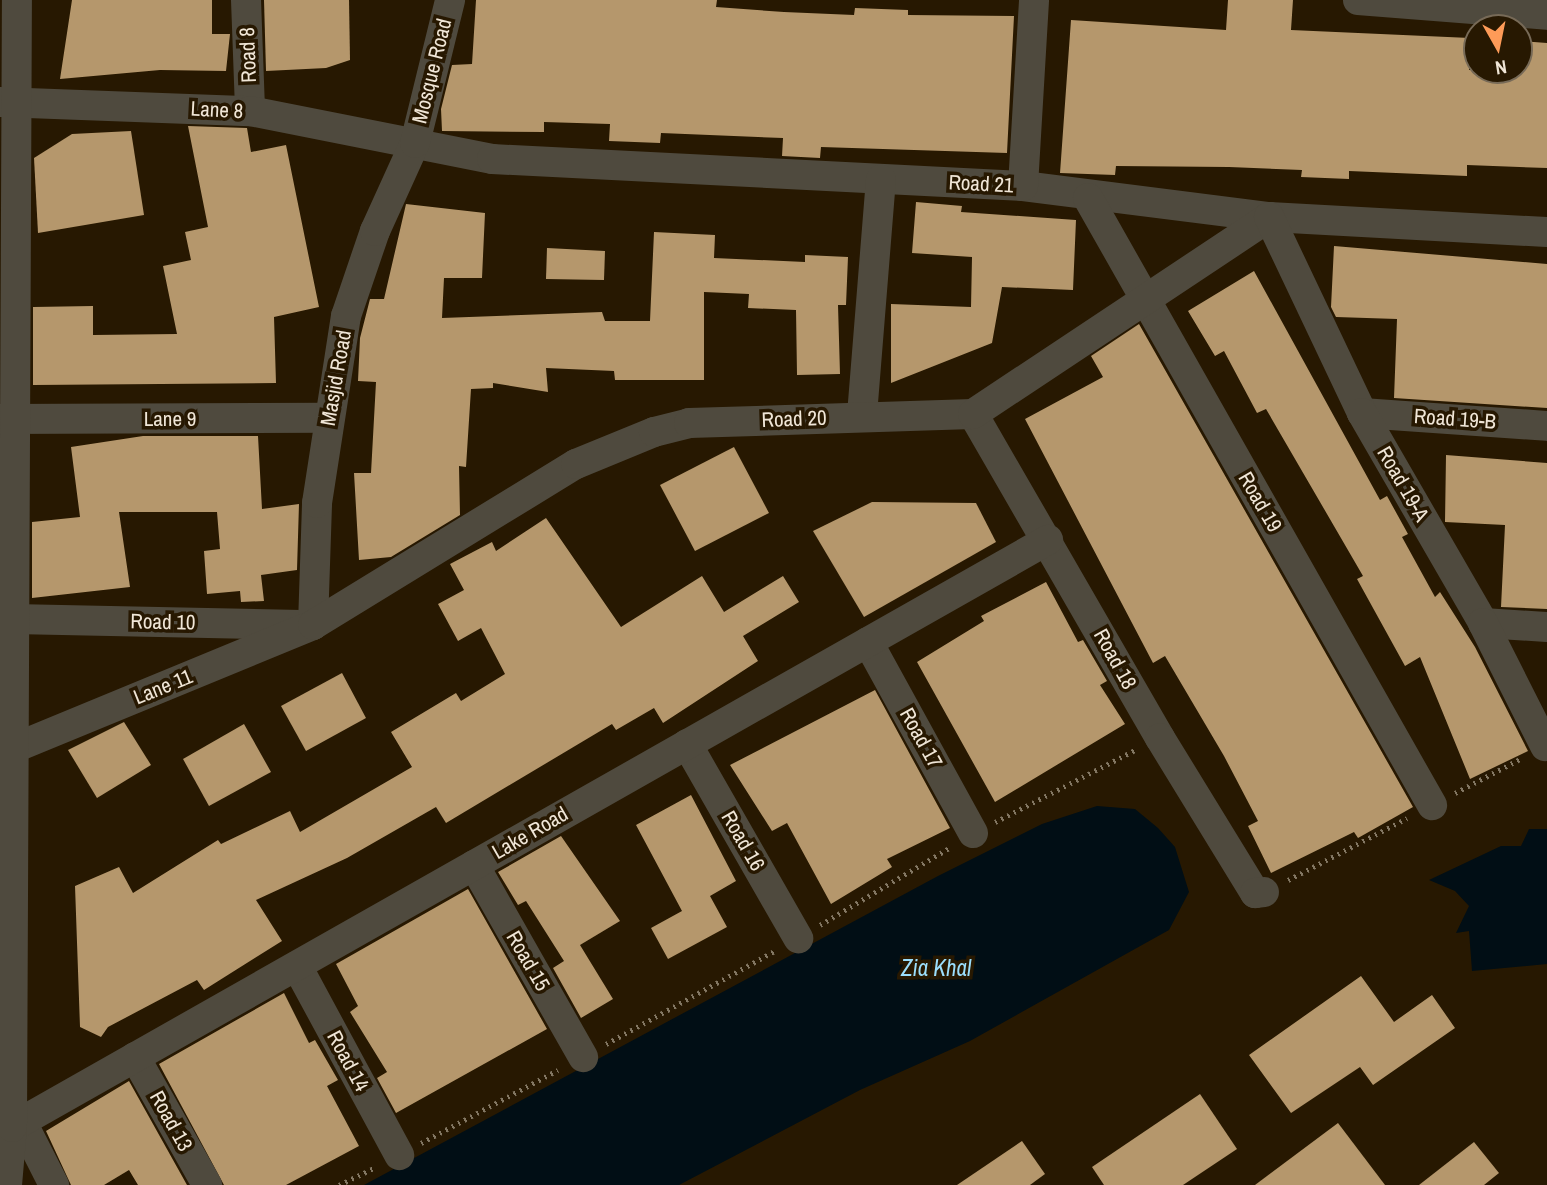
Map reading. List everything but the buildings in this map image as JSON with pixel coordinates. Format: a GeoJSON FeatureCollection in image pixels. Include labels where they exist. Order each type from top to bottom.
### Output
{"type":"FeatureCollection","features":[{"type":"Feature","properties":{"kind":"street"},"geometry":{"type":"LineString","coordinates":[[7,1185],[17,1125],[6,1041],[6,838],[12,749],[8,629],[6,209],[8,102],[17,0]]}},
{"type":"Feature","properties":{"kind":"street","name":"Road 8"},"geometry":{"type":"LineString","coordinates":[[246,0],[250,111]]}},
{"type":"Feature","properties":{"kind":"street","name":"Mosque Road"},"geometry":{"type":"LineString","coordinates":[[415,143],[450,0]]}},
{"type":"Feature","properties":{"kind":"street"},"geometry":{"type":"LineString","coordinates":[[1023,186],[1034,0]]}},
{"type":"Feature","properties":{"kind":"street"},"geometry":{"type":"LineString","coordinates":[[1358,0],[1547,15]]}},
{"type":"Feature","properties":{"kind":"street","name":"Lane 8"},"geometry":{"type":"LineString","coordinates":[[8,102],[250,111],[415,143]]}},
{"type":"Feature","properties":{"kind":"street","name":"Road 21"},"geometry":{"type":"LineString","coordinates":[[415,143],[492,159],[1023,186],[1088,198],[1269,217],[1547,232]]}},
{"type":"Feature","properties":{"kind":"street","name":"Masjid Road"},"geometry":{"type":"LineString","coordinates":[[313,625],[317,503],[328,418],[346,316],[375,231],[415,143]]}},
{"type":"Feature","properties":{"kind":"street"},"geometry":{"type":"LineString","coordinates":[[862,415],[881,180]]}},
{"type":"Feature","properties":{"kind":"street","name":"Road 19"},"geometry":{"type":"LineString","coordinates":[[1088,198],[1432,805]]}},
{"type":"Feature","properties":{"kind":"street"},"geometry":{"type":"LineString","coordinates":[[973,414],[1146,302],[1269,217]]}},
{"type":"Feature","properties":{"kind":"street","name":"Road 19-A"},"geometry":{"type":"LineString","coordinates":[[1269,217],[1363,413],[1483,623],[1545,746]]}},
{"type":"Feature","properties":{"kind":"street","name":"Road 19-B"},"geometry":{"type":"LineString","coordinates":[[1363,413],[1547,426]]}},
{"type":"Feature","properties":{"kind":"street","name":"Road 20"},"geometry":{"type":"LineString","coordinates":[[313,625],[576,464],[654,432],[689,423],[862,415],[973,414]]}},
{"type":"Feature","properties":{"kind":"street","name":"Road 18"},"geometry":{"type":"LineString","coordinates":[[973,414],[1160,738],[1255,893],[1264,892]]}},
{"type":"Feature","properties":{"kind":"street","name":"Lane 9"},"geometry":{"type":"LineString","coordinates":[[6,419],[328,418]]}},
{"type":"Feature","properties":{"kind":"street","name":"Lake Road"},"geometry":{"type":"LineString","coordinates":[[17,1125],[1048,540]]}},
{"type":"Feature","properties":{"kind":"street"},"geometry":{"type":"LineString","coordinates":[[1483,623],[1547,627]]}},
{"type":"Feature","properties":{"kind":"street","name":"Road 10"},"geometry":{"type":"LineString","coordinates":[[8,629],[313,625]]}},
{"type":"Feature","properties":{"kind":"street","name":"Lane 11"},"geometry":{"type":"LineString","coordinates":[[12,749],[313,625]]}},
{"type":"Feature","properties":{"kind":"street","name":"Road 17"},"geometry":{"type":"LineString","coordinates":[[868,642],[973,833]]}},
{"type":"Feature","properties":{"kind":"street","name":"Road 16"},"geometry":{"type":"LineString","coordinates":[[687,744],[798,938]]}},
{"type":"Feature","properties":{"kind":"street","name":"Road 15"},"geometry":{"type":"LineString","coordinates":[[474,865],[583,1056]]}},
{"type":"Feature","properties":{"kind":"street","name":"Road 14"},"geometry":{"type":"LineString","coordinates":[[297,966],[399,1156]]}},
{"type":"Feature","properties":{"kind":"street","name":"Road 13"},"geometry":{"type":"LineString","coordinates":[[135,1057],[207,1185]]}},
{"type":"Feature","properties":{"kind":"street"},"geometry":{"type":"LineString","coordinates":[[17,1125],[54,1185]]}},
{"type":"Feature","properties":{"kind":"path"},"geometry":{"type":"LineString","coordinates":[[340,1185],[399,1156],[798,938],[973,833],[1160,738]]}},
{"type":"Feature","properties":{"kind":"path"},"geometry":{"type":"LineString","coordinates":[[1264,892],[1545,746]]}},
{"type":"Feature","properties":{"kind":"water","name":"Zia Khal"},"geometry":{"type":"Polygon","coordinates":[[[1097,806],[1135,809],[1175,847],[1189,892],[1169,930],[970,1041],[860,1090],[679,1185],[364,1185],[938,876],[1042,824],[1097,806]]]}},
{"type":"Feature","properties":{"kind":"water"},"geometry":{"type":"Polygon","coordinates":[[[1529,829],[1547,829],[1547,964],[1472,971],[1469,931],[1456,933],[1469,906],[1455,891],[1429,880],[1501,846],[1521,846],[1529,829]]]}}]}
